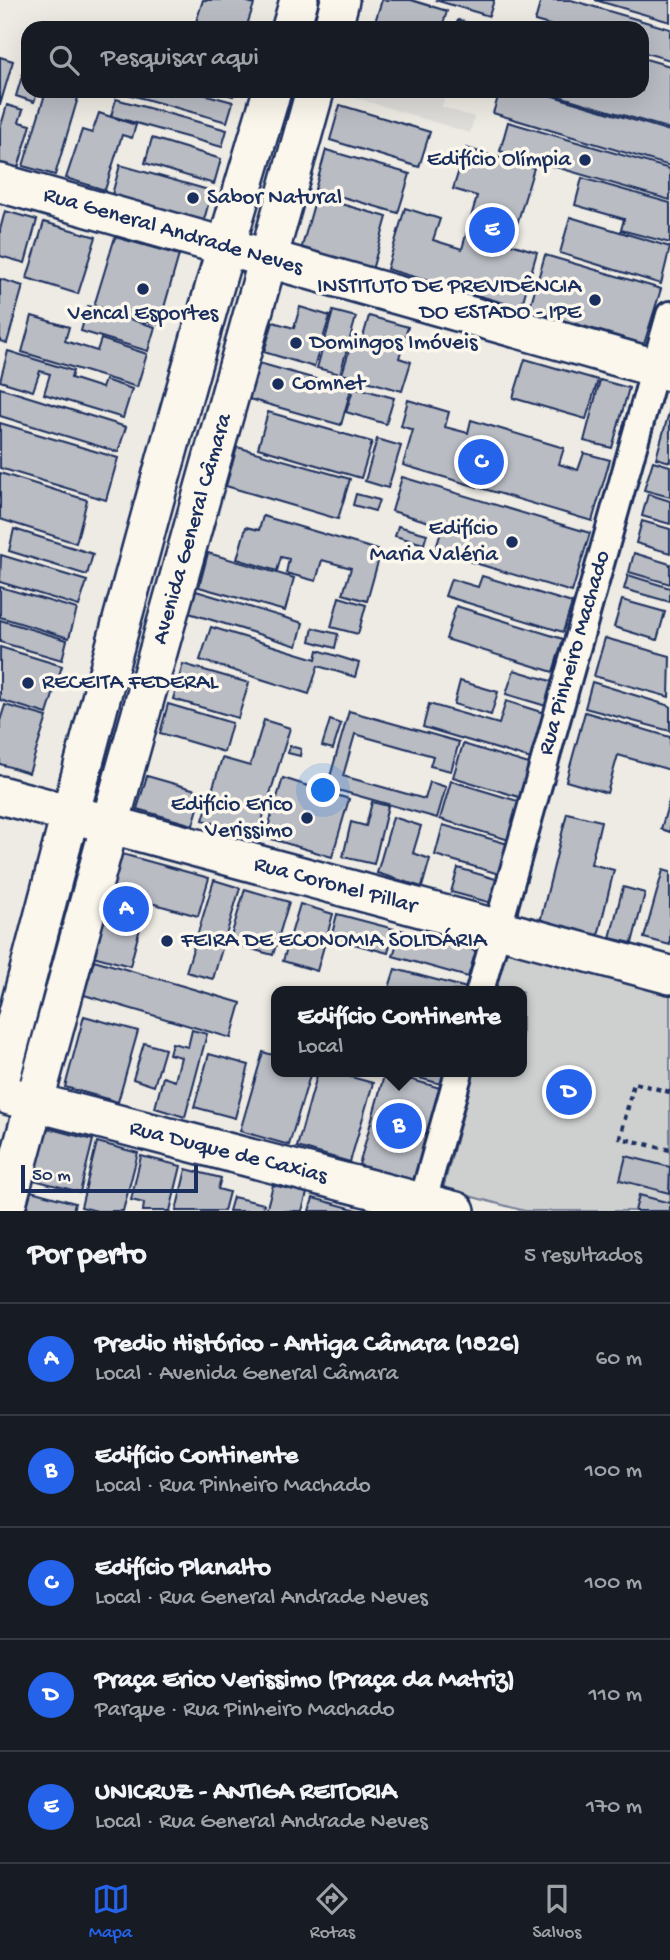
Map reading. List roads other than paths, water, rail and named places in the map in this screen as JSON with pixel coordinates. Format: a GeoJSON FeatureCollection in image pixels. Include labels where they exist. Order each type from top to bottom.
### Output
{"type":"FeatureCollection","features":[{"type":"Feature","properties":{"kind":"main road"},"geometry":{"type":"LineString","coordinates":[[293,21],[299,0]]}},
{"type":"Feature","properties":{"kind":"main road"},"geometry":{"type":"LineString","coordinates":[[335,21],[340,0]]}},
{"type":"Feature","properties":{"kind":"main road","name":"Avenida General Câmara"},"geometry":{"type":"LineString","coordinates":[[0,1081],[70,813],[225,246],[270,98]]}},
{"type":"Feature","properties":{"kind":"main road","name":"Avenida General Câmara"},"geometry":{"type":"LineString","coordinates":[[5,1211],[313,98]]}},
{"type":"Feature","properties":{"kind":"main road","name":"Rua General Andrade Neves"},"geometry":{"type":"LineString","coordinates":[[0,183],[662,370]]}},
{"type":"Feature","properties":{"kind":"main road","name":"Rua Coronel Pillar"},"geometry":{"type":"LineString","coordinates":[[0,795],[670,975]]}},
{"type":"Feature","properties":{"kind":"main road","name":"Rua Duque de Caxias"},"geometry":{"type":"LineString","coordinates":[[0,1093],[433,1208]]}},
{"type":"Feature","properties":{"kind":"street","name":"Rua Pinheiro Machado"},"geometry":{"type":"LineString","coordinates":[[481,986],[662,370],[670,315]]}},
{"type":"Feature","properties":{"kind":"street"},"geometry":{"type":"LineString","coordinates":[[433,1208],[458,1077]]}},
{"type":"Feature","properties":{"kind":"place","name":"Edifício Olímpia"},"geometry":{"type":"Point","coordinates":[585,160]}},
{"type":"Feature","properties":{"kind":"place","name":"Sabor Natural"},"geometry":{"type":"Point","coordinates":[193,198]}},
{"type":"Feature","properties":{"kind":"place","name":"UNICRUZ - ANTIGA REITORIA"},"geometry":{"type":"Point","coordinates":[492,230]}},
{"type":"Feature","properties":{"kind":"place","name":"Vencal Esportes"},"geometry":{"type":"Point","coordinates":[143,289]}},
{"type":"Feature","properties":{"kind":"place","name":"INSTITUTO DE PREVIDÊNCIA DO ESTADO - IPE"},"geometry":{"type":"Point","coordinates":[595,300]}},
{"type":"Feature","properties":{"kind":"place","name":"Domingos Imóveis"},"geometry":{"type":"Point","coordinates":[296,343]}},
{"type":"Feature","properties":{"kind":"place","name":"Comnet"},"geometry":{"type":"Point","coordinates":[278,384]}},
{"type":"Feature","properties":{"kind":"place","name":"Edifício Planalto"},"geometry":{"type":"Point","coordinates":[481,462]}},
{"type":"Feature","properties":{"kind":"place","name":"Edifício Maria Valéria"},"geometry":{"type":"Point","coordinates":[512,542]}},
{"type":"Feature","properties":{"kind":"place","name":"RECEITA FEDERAL"},"geometry":{"type":"Point","coordinates":[28,683]}},
{"type":"Feature","properties":{"kind":"place","name":"Edifício Erico Verissimo"},"geometry":{"type":"Point","coordinates":[307,818]}},
{"type":"Feature","properties":{"kind":"place","name":"Predio Histórico - Antiga Câmara (1826)"},"geometry":{"type":"Point","coordinates":[126,909]}},
{"type":"Feature","properties":{"kind":"place","name":"FEIRA DE ECONOMIA SOLIDÁRIA"},"geometry":{"type":"Point","coordinates":[167,941]}},
{"type":"Feature","properties":{"kind":"place","name":"Praça Erico Verissimo (Praça da Matriz)"},"geometry":{"type":"Point","coordinates":[569,1092]}},
{"type":"Feature","properties":{"kind":"place","name":"Edifício Continente"},"geometry":{"type":"Point","coordinates":[399,1126]}}]}
